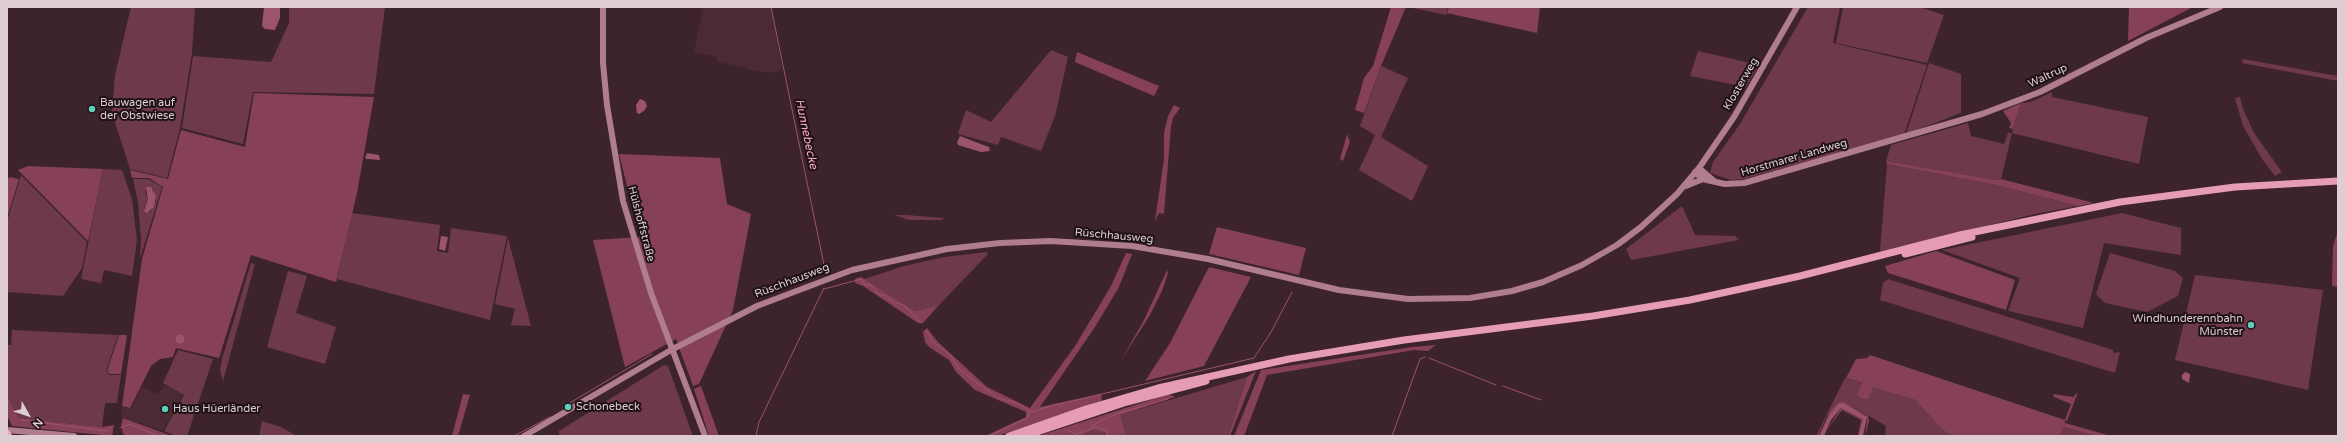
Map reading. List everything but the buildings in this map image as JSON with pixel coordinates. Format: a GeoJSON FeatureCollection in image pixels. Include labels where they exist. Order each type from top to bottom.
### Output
{"type":"FeatureCollection","features":[{"type":"Feature","properties":{"kind":"highway"},"geometry":{"type":"LineString","coordinates":[[1009,436],[1130,395],[1262,366],[1373,345],[1593,316],[1684,301],[1800,276],[1960,235],[2120,202],[2235,187],[2338,181]]}},
{"type":"Feature","properties":{"kind":"highway"},"geometry":{"type":"LineString","coordinates":[[1024,436],[1132,401],[1262,366],[1358,350],[1593,319],[1693,302],[1790,282],[2011,228],[2112,208],[2217,194],[2338,185]]}},
{"type":"Feature","properties":{"kind":"main road","name":"Hülshoffstraße"},"geometry":{"type":"LineString","coordinates":[[603,7],[604,79],[617,172],[637,252],[671,350],[705,436]]}},
{"type":"Feature","properties":{"kind":"main road","name":"Klosterweg"},"geometry":{"type":"LineString","coordinates":[[1697,170],[1734,117],[1798,7]]}},
{"type":"Feature","properties":{"kind":"main road","name":"Waltrup"},"geometry":{"type":"LineString","coordinates":[[1877,145],[2020,101],[2051,87],[2146,38],[2220,7]]}},
{"type":"Feature","properties":{"kind":"main road","name":"Horstmarer Landweg"},"geometry":{"type":"LineString","coordinates":[[1697,170],[1703,179],[1736,185],[1753,182],[1877,145]]}},
{"type":"Feature","properties":{"kind":"main road","name":"Rüschhausweg"},"geometry":{"type":"LineString","coordinates":[[524,436],[671,350],[757,306],[830,277],[882,262],[925,252],[1000,243],[1079,242],[1152,248],[1208,259],[1331,288],[1388,298],[1447,300],[1493,295],[1543,282],[1599,256],[1641,227],[1679,191],[1697,170]]}},
{"type":"Feature","properties":{"kind":"main road","name":"Horstmarer Landweg"},"geometry":{"type":"LineString","coordinates":[[1697,170],[1716,182]]}},
{"type":"Feature","properties":{"kind":"main road"},"geometry":{"type":"LineString","coordinates":[[1679,191],[1692,182],[1703,179]]}},
{"type":"Feature","properties":{"kind":"main road"},"geometry":{"type":"LineString","coordinates":[[7,430],[74,436]]}},
{"type":"Feature","properties":{"kind":"shaded area"},"geometry":{"type":"Polygon","coordinates":[[[131,7],[195,7],[192,53],[180,128],[167,178],[130,169],[112,113],[115,75],[131,7]]]}},
{"type":"Feature","properties":{"kind":"shaded area"},"geometry":{"type":"Polygon","coordinates":[[[264,7],[280,7],[280,18],[275,30],[265,29],[262,26],[264,7]]]}},
{"type":"Feature","properties":{"kind":"shaded area"},"geometry":{"type":"Polygon","coordinates":[[[289,7],[385,7],[374,94],[253,92],[243,144],[182,128],[193,56],[271,62],[289,23],[289,7]]]}},
{"type":"Feature","properties":{"kind":"shaded area"},"geometry":{"type":"Polygon","coordinates":[[[703,7],[771,7],[782,69],[774,73],[749,70],[744,67],[717,62],[717,57],[694,52],[703,7]]]}},
{"type":"Feature","properties":{"kind":"shaded area"},"geometry":{"type":"Polygon","coordinates":[[[1391,7],[1406,7],[1381,66],[1364,113],[1355,110],[1364,78],[1373,66],[1391,7]]]}},
{"type":"Feature","properties":{"kind":"shaded area"},"geometry":{"type":"Polygon","coordinates":[[[1408,7],[1448,7],[1446,15],[1408,7]]]}},
{"type":"Feature","properties":{"kind":"shaded area"},"geometry":{"type":"Polygon","coordinates":[[[1449,7],[1540,7],[1537,33],[1447,13],[1449,7]]]}},
{"type":"Feature","properties":{"kind":"shaded area"},"geometry":{"type":"Polygon","coordinates":[[[1808,7],[1840,7],[1833,43],[1927,65],[1904,135],[1744,179],[1731,180],[1710,173],[1713,162],[1740,124],[1808,7]]]}},
{"type":"Feature","properties":{"kind":"shaded area"},"geometry":{"type":"Polygon","coordinates":[[[1843,7],[1920,7],[1944,15],[1927,63],[1836,43],[1843,7]]]}},
{"type":"Feature","properties":{"kind":"shaded area"},"geometry":{"type":"Polygon","coordinates":[[[2129,7],[2193,7],[2128,41],[2129,7]]]}},
{"type":"Feature","properties":{"kind":"shaded area"},"geometry":{"type":"Polygon","coordinates":[[[1051,50],[1068,57],[1055,116],[1041,151],[1001,137],[998,145],[958,134],[966,110],[991,122],[1051,50]]]}},
{"type":"Feature","properties":{"kind":"shaded area"},"geometry":{"type":"Polygon","coordinates":[[[1698,51],[1759,65],[1746,87],[1690,76],[1698,51]]]}},
{"type":"Feature","properties":{"kind":"shaded area"},"geometry":{"type":"Polygon","coordinates":[[[1077,52],[1159,86],[1154,96],[1075,62],[1077,52]]]}},
{"type":"Feature","properties":{"kind":"shaded area"},"geometry":{"type":"Polygon","coordinates":[[[2243,59],[2338,76],[2338,81],[2242,63],[2243,59]]]}},
{"type":"Feature","properties":{"kind":"shaded area"},"geometry":{"type":"Polygon","coordinates":[[[1929,63],[1961,74],[1961,113],[1906,134],[1929,63]]]}},
{"type":"Feature","properties":{"kind":"shaded area"},"geometry":{"type":"Polygon","coordinates":[[[1381,66],[1408,78],[1381,137],[1428,166],[1412,201],[1359,170],[1375,135],[1360,126],[1381,66]]]}},
{"type":"Feature","properties":{"kind":"shaded area"},"geometry":{"type":"Polygon","coordinates":[[[2052,92],[2052,97],[2148,117],[2139,164],[2012,133],[2021,103],[2031,102],[2052,92]]]}},
{"type":"Feature","properties":{"kind":"shaded area"},"geometry":{"type":"Polygon","coordinates":[[[254,93],[374,97],[357,193],[336,282],[251,255],[219,358],[176,348],[173,357],[160,359],[151,366],[130,408],[122,406],[142,259],[163,187],[149,178],[132,178],[130,170],[168,179],[181,130],[245,147],[254,93]]]}},
{"type":"Feature","properties":{"kind":"shaded area"},"geometry":{"type":"Polygon","coordinates":[[[2240,97],[2243,109],[2254,133],[2282,172],[2275,176],[2262,159],[2243,126],[2235,98],[2240,97]]]}},
{"type":"Feature","properties":{"kind":"shaded area"},"geometry":{"type":"Polygon","coordinates":[[[640,99],[645,101],[647,106],[644,111],[639,114],[637,113],[636,105],[640,99]]]}},
{"type":"Feature","properties":{"kind":"shaded area"},"geometry":{"type":"Polygon","coordinates":[[[2021,103],[2013,129],[2009,128],[2011,123],[2003,111],[2021,103]]]}},
{"type":"Feature","properties":{"kind":"shaded area"},"geometry":{"type":"Polygon","coordinates":[[[1174,105],[1180,108],[1173,118],[1171,126],[1164,214],[1159,213],[1155,221],[1164,159],[1164,133],[1168,116],[1174,105]]]}},
{"type":"Feature","properties":{"kind":"shaded area"},"geometry":{"type":"Polygon","coordinates":[[[1968,123],[1971,136],[2004,144],[2008,133],[2012,133],[2001,179],[1997,180],[1886,161],[1891,145],[1968,123]]]}},
{"type":"Feature","properties":{"kind":"shaded area"},"geometry":{"type":"Polygon","coordinates":[[[1347,134],[1350,142],[1343,161],[1340,159],[1347,134]]]}},
{"type":"Feature","properties":{"kind":"shaded area"},"geometry":{"type":"Polygon","coordinates":[[[960,136],[989,147],[990,151],[981,152],[958,145],[957,142],[960,136]]]}},
{"type":"Feature","properties":{"kind":"shaded area"},"geometry":{"type":"Polygon","coordinates":[[[367,153],[379,155],[380,160],[365,158],[367,153]]]}},
{"type":"Feature","properties":{"kind":"shaded area"},"geometry":{"type":"Polygon","coordinates":[[[619,154],[720,158],[727,204],[751,214],[733,310],[699,384],[693,386],[676,339],[625,367],[593,240],[640,237],[619,154]]]}},
{"type":"Feature","properties":{"kind":"shaded area"},"geometry":{"type":"Polygon","coordinates":[[[1886,161],[1997,180],[2001,179],[2094,203],[2078,206],[1996,185],[1887,164],[1886,161]]]}},
{"type":"Feature","properties":{"kind":"shaded area"},"geometry":{"type":"Polygon","coordinates":[[[1887,164],[1996,185],[2078,206],[2035,214],[1880,252],[1887,164]]]}},
{"type":"Feature","properties":{"kind":"shaded area"},"geometry":{"type":"Polygon","coordinates":[[[28,166],[103,169],[88,241],[18,170],[28,166]]]}},
{"type":"Feature","properties":{"kind":"shaded area"},"geometry":{"type":"Polygon","coordinates":[[[103,169],[122,170],[132,199],[137,240],[132,276],[104,270],[101,283],[81,279],[103,169]]]}},
{"type":"Feature","properties":{"kind":"shaded area"},"geometry":{"type":"Polygon","coordinates":[[[21,175],[87,242],[82,268],[63,296],[7,292],[7,222],[21,175]]]}},
{"type":"Feature","properties":{"kind":"shaded area"},"geometry":{"type":"Polygon","coordinates":[[[9,177],[19,179],[7,218],[7,182],[9,177]]]}},
{"type":"Feature","properties":{"kind":"shaded area"},"geometry":{"type":"Polygon","coordinates":[[[133,179],[148,179],[162,187],[140,259],[141,239],[138,202],[133,179]],[[153,189],[145,191],[148,199],[144,209],[150,212],[156,201],[153,189]]]}},
{"type":"Feature","properties":{"kind":"shaded area"},"geometry":{"type":"Polygon","coordinates":[[[146,187],[151,187],[156,196],[154,207],[147,213],[144,211],[148,199],[146,187]]]}},
{"type":"Feature","properties":{"kind":"shaded area"},"geometry":{"type":"Polygon","coordinates":[[[1682,206],[1695,235],[1735,236],[1739,240],[1631,260],[1626,249],[1682,206]]]}},
{"type":"Feature","properties":{"kind":"shaded area"},"geometry":{"type":"Polygon","coordinates":[[[352,213],[440,225],[437,251],[448,253],[451,228],[507,236],[490,320],[337,279],[352,213]]]}},
{"type":"Feature","properties":{"kind":"shaded area"},"geometry":{"type":"Polygon","coordinates":[[[2122,213],[2181,228],[2181,255],[2104,243],[2083,328],[2008,311],[2020,278],[1942,250],[2122,213]]]}},
{"type":"Feature","properties":{"kind":"shaded area"},"geometry":{"type":"Polygon","coordinates":[[[894,215],[944,218],[942,220],[909,220],[894,215]]]}},
{"type":"Feature","properties":{"kind":"shaded area"},"geometry":{"type":"Polygon","coordinates":[[[1217,227],[1306,248],[1299,275],[1209,254],[1217,227]]]}},
{"type":"Feature","properties":{"kind":"shaded area"},"geometry":{"type":"Polygon","coordinates":[[[2338,231],[2338,287],[2332,286],[2333,246],[2338,231]]]}},
{"type":"Feature","properties":{"kind":"shaded area"},"geometry":{"type":"Polygon","coordinates":[[[441,236],[448,237],[445,251],[439,249],[441,236]]]}},
{"type":"Feature","properties":{"kind":"shaded area"},"geometry":{"type":"Polygon","coordinates":[[[508,238],[531,326],[511,325],[515,309],[495,304],[508,238]]]}},
{"type":"Feature","properties":{"kind":"shaded area"},"geometry":{"type":"Polygon","coordinates":[[[1936,251],[2015,280],[2006,310],[1888,273],[1885,266],[1936,251]]]}},
{"type":"Feature","properties":{"kind":"shaded area"},"geometry":{"type":"Polygon","coordinates":[[[987,252],[988,254],[939,305],[915,311],[864,279],[904,266],[944,257],[987,252]]]}},
{"type":"Feature","properties":{"kind":"shaded area"},"geometry":{"type":"Polygon","coordinates":[[[1126,253],[1132,254],[1119,287],[1095,327],[1040,407],[1100,394],[1102,396],[1101,401],[997,436],[985,436],[1026,417],[1026,412],[975,390],[956,372],[949,360],[929,347],[925,342],[923,332],[927,328],[938,342],[987,387],[1030,408],[1075,346],[1111,286],[1126,253]]]}},
{"type":"Feature","properties":{"kind":"shaded area"},"geometry":{"type":"Polygon","coordinates":[[[2110,253],[2175,271],[2183,278],[2178,296],[2147,312],[2105,303],[2096,294],[2110,253]]]}},
{"type":"Feature","properties":{"kind":"shaded area"},"geometry":{"type":"Polygon","coordinates":[[[251,263],[255,264],[223,381],[220,370],[222,359],[251,263]]]}},
{"type":"Feature","properties":{"kind":"shaded area"},"geometry":{"type":"Polygon","coordinates":[[[1209,267],[1251,277],[1204,366],[1145,381],[1170,343],[1209,267]]]}},
{"type":"Feature","properties":{"kind":"shaded area"},"geometry":{"type":"Polygon","coordinates":[[[1167,270],[1168,273],[1162,291],[1150,315],[1120,362],[1144,320],[1167,270]]]}},
{"type":"Feature","properties":{"kind":"shaded area"},"geometry":{"type":"Polygon","coordinates":[[[288,271],[307,276],[296,313],[336,327],[325,364],[267,347],[288,271]]]}},
{"type":"Feature","properties":{"kind":"shaded area","name":"Windhunderennbahn Münster"},"geometry":{"type":"Polygon","coordinates":[[[2195,275],[2323,290],[2308,390],[2175,360],[2195,275]]]}},
{"type":"Feature","properties":{"kind":"shaded area"},"geometry":{"type":"Polygon","coordinates":[[[861,277],[915,311],[939,305],[923,323],[918,323],[863,286],[855,283],[855,279],[861,277]]]}},
{"type":"Feature","properties":{"kind":"shaded area"},"geometry":{"type":"Polygon","coordinates":[[[1888,279],[2113,350],[2113,353],[2120,352],[2115,373],[1880,300],[1883,283],[1888,279]]]}},
{"type":"Feature","properties":{"kind":"shaded area"},"geometry":{"type":"Polygon","coordinates":[[[12,330],[118,335],[106,371],[110,375],[121,375],[117,403],[105,403],[102,427],[19,418],[7,395],[7,345],[11,345],[12,330]]]}},
{"type":"Feature","properties":{"kind":"shaded area"},"geometry":{"type":"Polygon","coordinates":[[[119,335],[127,335],[121,374],[110,374],[107,371],[119,335]]]}},
{"type":"Feature","properties":{"kind":"shaded area"},"geometry":{"type":"Polygon","coordinates":[[[178,335],[182,335],[184,339],[182,343],[178,343],[176,341],[176,337],[178,335]]]}},
{"type":"Feature","properties":{"kind":"shaded area"},"geometry":{"type":"Polygon","coordinates":[[[1436,345],[1428,351],[1414,350],[1267,375],[1244,436],[1234,436],[1261,370],[1412,347],[1436,345]]]}},
{"type":"Feature","properties":{"kind":"shaded area"},"geometry":{"type":"Polygon","coordinates":[[[178,350],[213,359],[187,436],[176,436],[164,431],[184,395],[163,383],[178,350]]]}},
{"type":"Feature","properties":{"kind":"shaded area"},"geometry":{"type":"Polygon","coordinates":[[[1870,355],[2065,420],[2065,423],[2111,436],[2096,436],[2063,427],[2060,436],[1952,436],[1943,430],[1915,400],[1873,387],[1868,399],[1861,398],[1857,395],[1862,383],[1846,378],[1856,359],[1867,358],[1870,355]]]}},
{"type":"Feature","properties":{"kind":"shaded area"},"geometry":{"type":"Polygon","coordinates":[[[664,365],[668,366],[693,436],[559,436],[559,431],[664,365]]]}},
{"type":"Feature","properties":{"kind":"shaded area"},"geometry":{"type":"Polygon","coordinates":[[[1256,371],[1230,436],[1228,436],[1247,377],[1256,371]]]}},
{"type":"Feature","properties":{"kind":"shaded area"},"geometry":{"type":"Polygon","coordinates":[[[2185,372],[2190,374],[2189,383],[2182,379],[2182,375],[2185,372]]]}},
{"type":"Feature","properties":{"kind":"shaded area"},"geometry":{"type":"Polygon","coordinates":[[[1247,377],[1228,436],[1126,436],[1119,415],[1247,377]]]}},
{"type":"Feature","properties":{"kind":"shaded area"},"geometry":{"type":"Polygon","coordinates":[[[1845,378],[1915,400],[1943,430],[1952,436],[1885,436],[1886,426],[1855,408],[1838,403],[1827,416],[1818,436],[1816,436],[1845,378]]]}},
{"type":"Feature","properties":{"kind":"shaded area"},"geometry":{"type":"Polygon","coordinates":[[[165,385],[183,395],[162,431],[121,417],[122,407],[131,409],[141,387],[158,394],[165,385]]]}},
{"type":"Feature","properties":{"kind":"shaded area"},"geometry":{"type":"Polygon","coordinates":[[[700,386],[719,436],[709,436],[694,389],[700,386]]]}},
{"type":"Feature","properties":{"kind":"shaded area"},"geometry":{"type":"Polygon","coordinates":[[[2078,392],[2067,421],[2065,420],[2071,404],[2054,397],[2053,394],[2073,397],[2078,392]]]}},
{"type":"Feature","properties":{"kind":"shaded area"},"geometry":{"type":"Polygon","coordinates":[[[463,394],[470,395],[458,436],[452,436],[463,394]]]}},
{"type":"Feature","properties":{"kind":"shaded area"},"geometry":{"type":"Polygon","coordinates":[[[1169,394],[1175,397],[1120,415],[1126,436],[1105,436],[1106,433],[1093,430],[1080,436],[1038,436],[1169,394]]]}},
{"type":"Feature","properties":{"kind":"shaded area"},"geometry":{"type":"Polygon","coordinates":[[[7,395],[19,418],[102,427],[114,425],[112,436],[12,426],[7,415],[7,395]]]}},
{"type":"Feature","properties":{"kind":"shaded area"},"geometry":{"type":"Polygon","coordinates":[[[1842,401],[1868,416],[1869,421],[1865,436],[1867,420],[1865,415],[1839,404],[1828,417],[1818,436],[1831,410],[1842,401]]]}},
{"type":"Feature","properties":{"kind":"shaded area"},"geometry":{"type":"Polygon","coordinates":[[[1843,403],[1867,417],[1863,436],[1858,436],[1863,419],[1841,408],[1831,420],[1824,436],[1819,436],[1828,417],[1838,404],[1843,403]]]}},
{"type":"Feature","properties":{"kind":"shaded area"},"geometry":{"type":"Polygon","coordinates":[[[1841,408],[1863,419],[1858,436],[1861,420],[1842,410],[1826,431],[1841,408]]]}},
{"type":"Feature","properties":{"kind":"shaded area"},"geometry":{"type":"Polygon","coordinates":[[[123,418],[172,436],[127,436],[123,434],[121,425],[123,418]]]}},
{"type":"Feature","properties":{"kind":"shaded area"},"geometry":{"type":"Polygon","coordinates":[[[262,421],[281,427],[297,436],[259,436],[262,421]]]}},
{"type":"Feature","properties":{"kind":"shaded area"},"geometry":{"type":"Polygon","coordinates":[[[2063,427],[2096,436],[2060,436],[2063,427]]]}},
{"type":"Feature","properties":{"kind":"shaded area"},"geometry":{"type":"Polygon","coordinates":[[[1093,430],[1106,433],[1105,436],[1080,436],[1093,430]]]}},
{"type":"Feature","properties":{"kind":"waterway","name":"Hunnebecke"},"geometry":{"type":"LineString","coordinates":[[771,7],[824,265]]}},
{"type":"Feature","properties":{"kind":"waterway"},"geometry":{"type":"LineString","coordinates":[[824,289],[861,279],[865,285],[871,285],[878,294],[886,296],[895,303],[904,305],[921,323]]}},
{"type":"Feature","properties":{"kind":"waterway","name":"Hunnebecke"},"geometry":{"type":"LineString","coordinates":[[756,436],[759,422],[824,288]]}},
{"type":"Feature","properties":{"kind":"waterway"},"geometry":{"type":"LineString","coordinates":[[1060,404],[1254,358],[1271,332],[1292,292]]}},
{"type":"Feature","properties":{"kind":"waterway"},"geometry":{"type":"LineString","coordinates":[[926,330],[932,341],[950,355],[960,370],[998,398],[1019,404],[1031,412],[1058,404],[1061,406]]}},
{"type":"Feature","properties":{"kind":"waterway"},"geometry":{"type":"LineString","coordinates":[[563,407],[652,354]]}},
{"type":"Feature","properties":{"kind":"waterway"},"geometry":{"type":"LineString","coordinates":[[1392,436],[1420,359],[1425,357]]}},
{"type":"Feature","properties":{"kind":"waterway"},"geometry":{"type":"LineString","coordinates":[[1429,358],[1496,385]]}},
{"type":"Feature","properties":{"kind":"waterway"},"geometry":{"type":"LineString","coordinates":[[1503,386],[1541,400]]}},
{"type":"Feature","properties":{"kind":"waterway"},"geometry":{"type":"LineString","coordinates":[[1091,427],[1116,414],[1168,399]]}},
{"type":"Feature","properties":{"kind":"waterway"},"geometry":{"type":"LineString","coordinates":[[989,436],[1025,419],[1028,417],[1029,411]]}},
{"type":"Feature","properties":{"kind":"waterway"},"geometry":{"type":"LineString","coordinates":[[514,436],[550,417]]}},
{"type":"Feature","properties":{"kind":"waterway"},"geometry":{"type":"LineString","coordinates":[[21,420],[106,431],[111,428]]}},
{"type":"Feature","properties":{"kind":"waterway"},"geometry":{"type":"LineString","coordinates":[[120,428],[130,424],[159,436]]}},
{"type":"Feature","properties":{"kind":"waterway"},"geometry":{"type":"LineString","coordinates":[[1069,431],[1076,434],[1096,427],[1108,431],[1107,436]]}},
{"type":"Feature","properties":{"kind":"waterway"},"geometry":{"type":"LineString","coordinates":[[737,436],[749,436]]}},
{"type":"Feature","properties":{"kind":"place","name":"Bauwagen auf der Obstwiese"},"geometry":{"type":"Point","coordinates":[92,109]}},
{"type":"Feature","properties":{"kind":"place","name":"Windhunderennbahn Münster"},"geometry":{"type":"Point","coordinates":[2251,325]}},
{"type":"Feature","properties":{"kind":"place","name":"Schonebeck"},"geometry":{"type":"Point","coordinates":[568,407]}},
{"type":"Feature","properties":{"kind":"place","name":"Haus Hüerländer"},"geometry":{"type":"Point","coordinates":[165,409]}}]}
